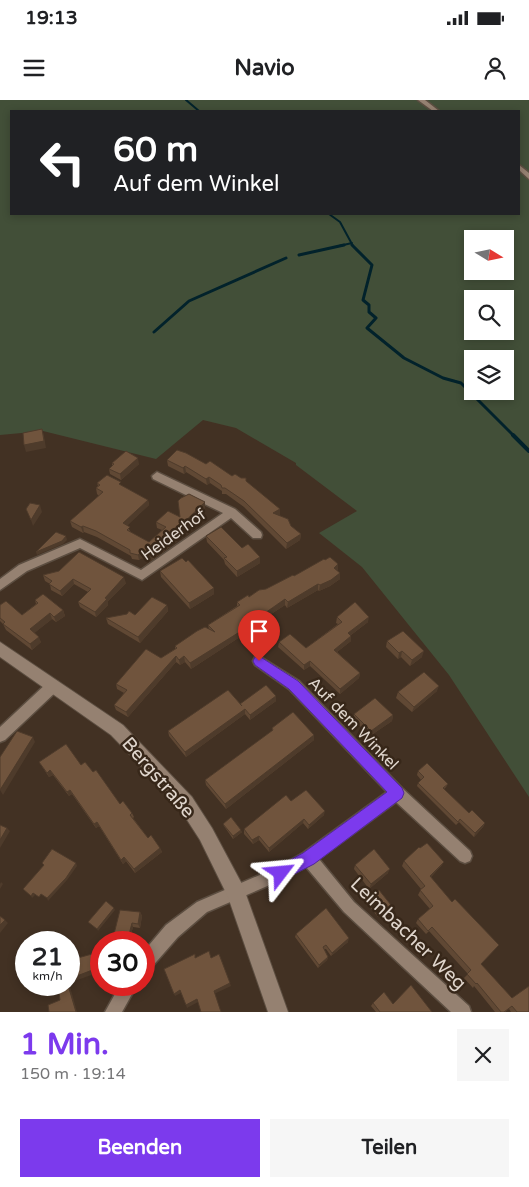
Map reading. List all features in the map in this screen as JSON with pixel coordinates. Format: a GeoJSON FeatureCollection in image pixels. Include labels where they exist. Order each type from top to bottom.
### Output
{"type":"FeatureCollection","features":[{"type":"Feature","properties":{"kind":"street"},"geometry":{"type":"LineString","coordinates":[[421,100],[435,110]]}},
{"type":"Feature","properties":{"kind":"street"},"geometry":{"type":"LineString","coordinates":[[520,168],[529,177]]}},
{"type":"Feature","properties":{"kind":"street","name":"Heiderhof"},"geometry":{"type":"LineString","coordinates":[[157,476],[231,512],[257,535]]}},
{"type":"Feature","properties":{"kind":"street","name":"Heiderhof"},"geometry":{"type":"LineString","coordinates":[[0,585],[23,568],[80,543],[142,576],[231,512]]}},
{"type":"Feature","properties":{"kind":"street","name":"Bergstraße"},"geometry":{"type":"LineString","coordinates":[[0,648],[20,665],[117,730],[172,786],[206,834],[236,894],[278,1012]]}},
{"type":"Feature","properties":{"kind":"street","name":"Auf dem Winkel"},"geometry":{"type":"LineString","coordinates":[[259,661],[294,685],[397,793],[465,856]]}},
{"type":"Feature","properties":{"kind":"street"},"geometry":{"type":"LineString","coordinates":[[0,736],[53,686]]}},
{"type":"Feature","properties":{"kind":"street","name":"Auf dem Winkel"},"geometry":{"type":"LineString","coordinates":[[155,950],[172,931],[202,908],[281,873],[308,858],[397,793]]}},
{"type":"Feature","properties":{"kind":"street","name":"Leimbacher Weg"},"geometry":{"type":"LineString","coordinates":[[308,858],[348,907],[463,1012]]}},
{"type":"Feature","properties":{"kind":"street"},"geometry":{"type":"LineString","coordinates":[[113,1012],[122,996]]}},
{"type":"Feature","properties":{"kind":"green space"},"geometry":{"type":"Polygon","coordinates":[[[0,100],[417,100],[432,110],[10,110],[10,215],[520,215],[520,171],[529,180],[529,797],[449,675],[362,567],[319,533],[357,511],[296,465],[296,463],[236,428],[203,420],[156,459],[43,431],[0,435],[0,100]]]}},
{"type":"Feature","properties":{"kind":"green space"},"geometry":{"type":"Polygon","coordinates":[[[425,100],[529,100],[529,173],[520,164],[520,110],[439,110],[425,100]]]}},
{"type":"Feature","properties":{"kind":"building"},"geometry":{"type":"Polygon","coordinates":[[[42,429],[44,441],[24,445],[23,433],[42,429]]]}},
{"type":"Feature","properties":{"kind":"building"},"geometry":{"type":"Polygon","coordinates":[[[177,450],[206,464],[210,461],[232,476],[235,474],[241,478],[246,478],[246,481],[280,509],[273,513],[288,519],[291,526],[301,534],[287,543],[244,501],[225,488],[222,488],[221,485],[209,477],[206,479],[185,466],[183,468],[167,460],[177,450]]]}},
{"type":"Feature","properties":{"kind":"building"},"geometry":{"type":"Polygon","coordinates":[[[126,451],[138,458],[120,474],[109,469],[114,464],[112,463],[126,451]]]}},
{"type":"Feature","properties":{"kind":"building"},"geometry":{"type":"Polygon","coordinates":[[[107,475],[148,500],[123,523],[130,527],[127,530],[149,542],[166,527],[156,522],[168,511],[180,517],[178,501],[181,498],[189,494],[205,502],[175,531],[178,533],[169,542],[148,556],[141,552],[138,555],[130,553],[130,550],[96,531],[81,527],[70,521],[103,492],[96,488],[100,485],[97,483],[107,475]]]}},
{"type":"Feature","properties":{"kind":"building"},"geometry":{"type":"Polygon","coordinates":[[[30,503],[40,505],[31,520],[26,509],[30,503]]]}},
{"type":"Feature","properties":{"kind":"building"},"geometry":{"type":"Polygon","coordinates":[[[221,527],[242,548],[248,544],[260,557],[237,571],[224,558],[227,557],[206,536],[221,527]]]}},
{"type":"Feature","properties":{"kind":"building"},"geometry":{"type":"Polygon","coordinates":[[[56,532],[66,536],[62,541],[36,552],[56,532]]]}},
{"type":"Feature","properties":{"kind":"building"},"geometry":{"type":"Polygon","coordinates":[[[79,552],[124,577],[95,612],[78,602],[91,589],[73,579],[60,591],[49,584],[52,581],[43,575],[59,571],[79,552]]]}},
{"type":"Feature","properties":{"kind":"building"},"geometry":{"type":"Polygon","coordinates":[[[330,557],[338,564],[334,568],[340,573],[331,580],[320,585],[318,584],[288,602],[285,599],[265,613],[264,611],[243,625],[246,628],[190,663],[184,656],[179,660],[176,656],[126,712],[114,705],[127,690],[116,684],[146,649],[161,658],[177,648],[175,646],[205,627],[215,632],[208,625],[240,605],[237,602],[248,595],[249,597],[259,590],[266,589],[294,576],[330,557]]]}},
{"type":"Feature","properties":{"kind":"building"},"geometry":{"type":"Polygon","coordinates":[[[182,558],[186,562],[188,560],[214,588],[189,603],[160,571],[182,558]]]}},
{"type":"Feature","properties":{"kind":"building"},"geometry":{"type":"Polygon","coordinates":[[[43,594],[63,610],[54,617],[50,613],[30,629],[39,637],[30,644],[3,624],[5,622],[0,618],[0,605],[6,601],[22,615],[38,603],[35,600],[43,594]]]}},
{"type":"Feature","properties":{"kind":"building"},"geometry":{"type":"Polygon","coordinates":[[[152,597],[167,605],[138,637],[106,618],[127,614],[129,611],[135,615],[152,597]]]}},
{"type":"Feature","properties":{"kind":"building"},"geometry":{"type":"Polygon","coordinates":[[[355,602],[369,617],[348,633],[351,636],[334,650],[360,673],[340,689],[310,661],[304,665],[279,642],[290,634],[306,648],[342,622],[337,617],[355,602]]]}},
{"type":"Feature","properties":{"kind":"building"},"geometry":{"type":"Polygon","coordinates":[[[403,631],[424,651],[412,660],[402,651],[399,653],[387,641],[403,631]]]}},
{"type":"Feature","properties":{"kind":"building"},"geometry":{"type":"Polygon","coordinates":[[[424,672],[439,686],[414,707],[398,692],[424,672]]]}},
{"type":"Feature","properties":{"kind":"building"},"geometry":{"type":"Polygon","coordinates":[[[266,685],[276,696],[250,715],[245,709],[185,752],[168,731],[228,690],[240,704],[266,685]]]}},
{"type":"Feature","properties":{"kind":"building"},"geometry":{"type":"Polygon","coordinates":[[[375,698],[393,715],[371,731],[354,714],[375,698]]]}},
{"type":"Feature","properties":{"kind":"building"},"geometry":{"type":"Polygon","coordinates":[[[293,712],[314,735],[225,804],[205,780],[273,730],[272,728],[293,712]]]}},
{"type":"Feature","properties":{"kind":"building"},"geometry":{"type":"Polygon","coordinates":[[[17,731],[33,737],[0,790],[0,757],[17,731]]]}},
{"type":"Feature","properties":{"kind":"building"},"geometry":{"type":"Polygon","coordinates":[[[66,744],[81,765],[85,762],[93,772],[96,770],[120,804],[123,801],[132,813],[130,815],[148,838],[151,835],[160,848],[134,869],[124,857],[121,860],[97,822],[94,824],[70,790],[67,792],[50,770],[47,773],[39,762],[66,744]]]}},
{"type":"Feature","properties":{"kind":"building"},"geometry":{"type":"Polygon","coordinates":[[[427,763],[448,784],[443,788],[469,813],[472,810],[485,823],[475,833],[460,819],[458,822],[418,783],[424,777],[418,771],[427,763]]]}},
{"type":"Feature","properties":{"kind":"building"},"geometry":{"type":"Polygon","coordinates":[[[306,790],[325,811],[309,825],[304,819],[269,848],[259,836],[252,840],[244,829],[286,795],[291,801],[306,790]]]}},
{"type":"Feature","properties":{"kind":"building"},"geometry":{"type":"Polygon","coordinates":[[[231,817],[241,830],[233,836],[223,824],[231,817]]]}},
{"type":"Feature","properties":{"kind":"building"},"geometry":{"type":"Polygon","coordinates":[[[0,825],[7,828],[0,840],[0,825]]]}},
{"type":"Feature","properties":{"kind":"building"},"geometry":{"type":"Polygon","coordinates":[[[427,843],[444,862],[430,876],[452,902],[455,899],[499,945],[481,964],[512,998],[529,986],[529,1012],[517,1012],[512,1006],[501,1012],[467,974],[471,970],[432,927],[428,931],[418,919],[433,906],[420,890],[425,886],[404,861],[419,847],[427,843]]]}},
{"type":"Feature","properties":{"kind":"building"},"geometry":{"type":"Polygon","coordinates":[[[52,849],[76,863],[66,878],[47,898],[41,894],[39,897],[33,893],[31,896],[23,889],[44,865],[42,863],[52,849]]]}},
{"type":"Feature","properties":{"kind":"building"},"geometry":{"type":"Polygon","coordinates":[[[374,849],[390,869],[371,884],[355,865],[374,849]]]}},
{"type":"Feature","properties":{"kind":"building"},"geometry":{"type":"Polygon","coordinates":[[[379,890],[391,905],[378,915],[367,900],[379,890]]]}},
{"type":"Feature","properties":{"kind":"building"},"geometry":{"type":"Polygon","coordinates":[[[106,901],[114,908],[97,929],[88,922],[106,901]]]}},
{"type":"Feature","properties":{"kind":"building"},"geometry":{"type":"Polygon","coordinates":[[[326,908],[349,938],[332,953],[326,945],[323,947],[328,957],[319,965],[296,934],[326,908]]]}},
{"type":"Feature","properties":{"kind":"building"},"geometry":{"type":"Polygon","coordinates":[[[120,910],[140,912],[138,924],[132,923],[130,931],[115,931],[120,910]]]}},
{"type":"Feature","properties":{"kind":"building"},"geometry":{"type":"Polygon","coordinates":[[[0,916],[5,920],[0,925],[0,916]]]}},
{"type":"Feature","properties":{"kind":"building"},"geometry":{"type":"Polygon","coordinates":[[[209,951],[211,958],[219,954],[230,983],[214,991],[221,1012],[201,1012],[197,999],[186,1005],[180,990],[174,994],[164,969],[195,954],[195,958],[209,951]]]}},
{"type":"Feature","properties":{"kind":"building"},"geometry":{"type":"Polygon","coordinates":[[[90,955],[90,971],[80,975],[80,957],[90,955]]]}},
{"type":"Feature","properties":{"kind":"building"},"geometry":{"type":"Polygon","coordinates":[[[411,985],[432,1012],[380,1012],[373,1003],[384,992],[393,1004],[411,985]]]}},
{"type":"Feature","properties":{"kind":"building"},"geometry":{"type":"Polygon","coordinates":[[[59,996],[71,996],[76,1012],[49,1012],[48,1005],[60,1000],[59,996]]]}},
{"type":"Feature","properties":{"kind":"waterway"},"geometry":{"type":"LineString","coordinates":[[186,100],[198,110]]}},
{"type":"Feature","properties":{"kind":"waterway"},"geometry":{"type":"LineString","coordinates":[[330,215],[340,222],[351,243]]}},
{"type":"Feature","properties":{"kind":"waterway"},"geometry":{"type":"LineString","coordinates":[[339,246],[351,243]]}},
{"type":"Feature","properties":{"kind":"waterway"},"geometry":{"type":"LineString","coordinates":[[299,255],[344,245]]}},
{"type":"Feature","properties":{"kind":"waterway"},"geometry":{"type":"LineString","coordinates":[[353,246],[372,265],[363,300],[369,305],[369,312],[376,318],[367,328],[404,358],[443,378],[461,383],[529,451]]}},
{"type":"Feature","properties":{"kind":"waterway"},"geometry":{"type":"LineString","coordinates":[[154,332],[189,301],[286,258]]}},
{"type":"Feature","properties":{"kind":"route"},"geometry":{"type":"LineString","coordinates":[[259,661],[294,685],[397,793],[308,858],[281,873]]}}]}
